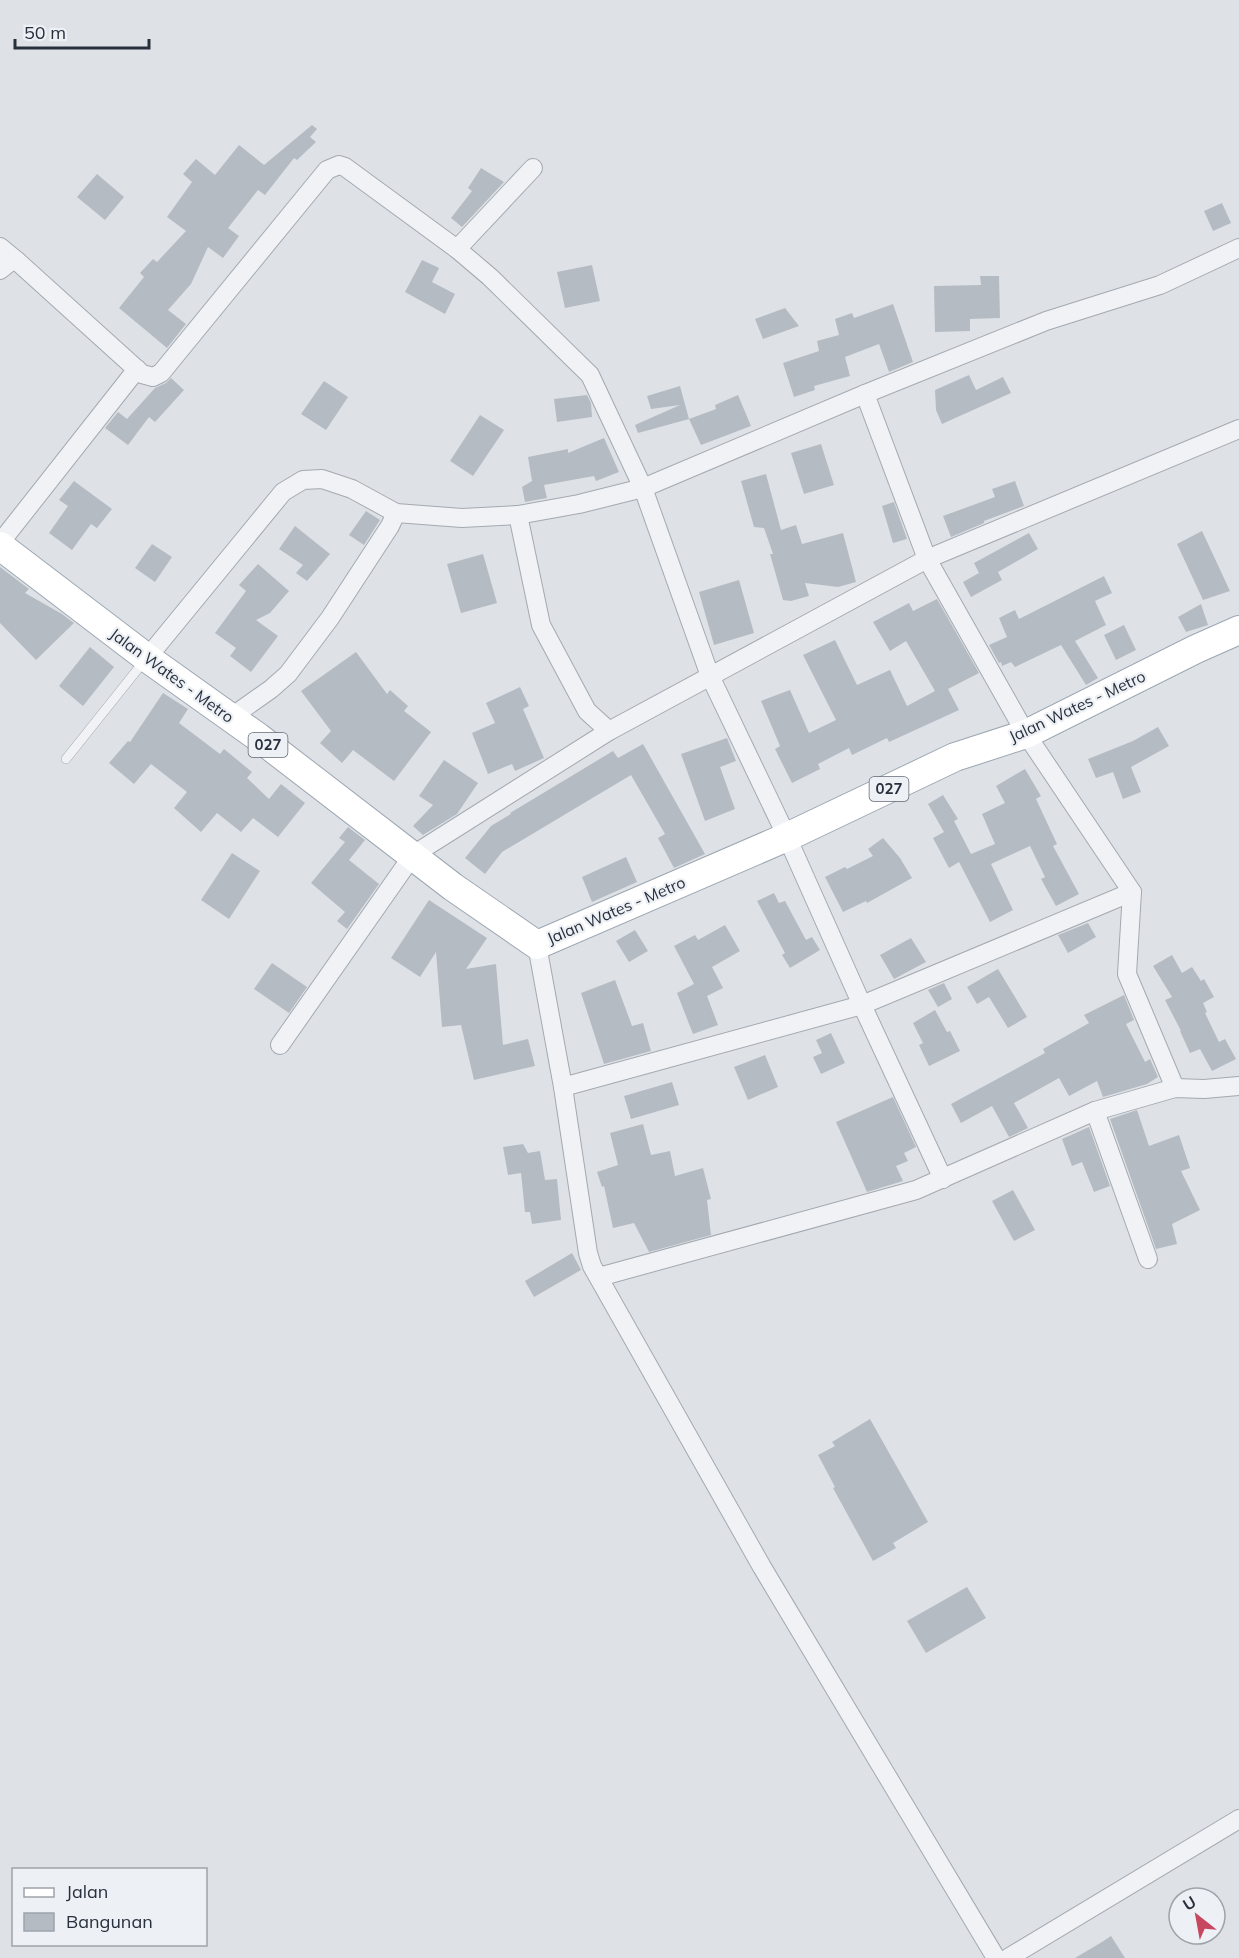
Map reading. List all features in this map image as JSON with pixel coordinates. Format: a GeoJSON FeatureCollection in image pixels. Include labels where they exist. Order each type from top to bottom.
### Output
{"type":"FeatureCollection","features":[{"type":"Feature","properties":{"kind":"main road","name":"Jalan Wates - Metro"},"geometry":{"type":"LineString","coordinates":[[0,544],[147,658],[231,718],[453,887],[537,945],[787,837],[955,757],[1026,734],[1239,630]]}},
{"type":"Feature","properties":{"kind":"street"},"geometry":{"type":"LineString","coordinates":[[0,246],[136,369],[153,377],[161,373],[327,170],[334,166],[345,166],[457,249],[490,277],[591,375],[643,488],[710,676],[787,837],[943,1179]]}},
{"type":"Feature","properties":{"kind":"street"},"geometry":{"type":"LineString","coordinates":[[457,249],[533,168]]}},
{"type":"Feature","properties":{"kind":"street"},"geometry":{"type":"LineString","coordinates":[[147,658],[283,492],[303,480],[322,479],[352,489],[396,513],[462,518],[518,515],[579,504],[643,488],[865,394],[1046,321],[1160,285],[1239,248]]}},
{"type":"Feature","properties":{"kind":"street"},"geometry":{"type":"LineString","coordinates":[[0,270],[10,262],[17,261]]}},
{"type":"Feature","properties":{"kind":"street"},"geometry":{"type":"LineString","coordinates":[[0,544],[136,369]]}},
{"type":"Feature","properties":{"kind":"street"},"geometry":{"type":"LineString","coordinates":[[865,394],[927,559],[1026,734],[1132,892],[1127,974],[1175,1088]]}},
{"type":"Feature","properties":{"kind":"street"},"geometry":{"type":"LineString","coordinates":[[280,1045],[413,855],[609,731],[927,559],[1239,429]]}},
{"type":"Feature","properties":{"kind":"street"},"geometry":{"type":"LineString","coordinates":[[231,718],[288,674],[330,618],[390,526],[396,513]]}},
{"type":"Feature","properties":{"kind":"street"},"geometry":{"type":"LineString","coordinates":[[518,515],[542,625],[587,711],[609,731]]}},
{"type":"Feature","properties":{"kind":"street"},"geometry":{"type":"LineString","coordinates":[[563,1087],[862,1005],[1132,892]]}},
{"type":"Feature","properties":{"kind":"street"},"geometry":{"type":"LineString","coordinates":[[537,945],[563,1087],[588,1253],[599,1277],[762,1567],[996,1958]]}},
{"type":"Feature","properties":{"kind":"street"},"geometry":{"type":"LineString","coordinates":[[599,1277],[916,1190],[1095,1111],[1175,1088],[1204,1089],[1239,1086]]}},
{"type":"Feature","properties":{"kind":"street"},"geometry":{"type":"LineString","coordinates":[[1095,1111],[1148,1259]]}},
{"type":"Feature","properties":{"kind":"street"},"geometry":{"type":"LineString","coordinates":[[1008,1958],[1239,1819]]}},
{"type":"Feature","properties":{"kind":"lane"},"geometry":{"type":"LineString","coordinates":[[66,759],[147,658]]}},
{"type":"Feature","properties":{"kind":"building"},"geometry":{"type":"Polygon","coordinates":[[[312,125],[317,129],[310,137],[316,142],[297,160],[294,158],[265,195],[258,190],[228,228],[239,236],[223,258],[208,247],[191,284],[168,310],[186,324],[167,348],[119,308],[144,277],[140,273],[153,259],[157,262],[186,231],[167,217],[192,182],[183,174],[196,159],[215,175],[239,145],[264,165],[312,125]]]}},
{"type":"Feature","properties":{"kind":"building"},"geometry":{"type":"Polygon","coordinates":[[[481,168],[504,182],[462,227],[451,218],[472,191],[468,188],[481,168]]]}},
{"type":"Feature","properties":{"kind":"building"},"geometry":{"type":"Polygon","coordinates":[[[97,174],[124,197],[105,220],[77,197],[97,174]]]}},
{"type":"Feature","properties":{"kind":"building"},"geometry":{"type":"Polygon","coordinates":[[[1222,203],[1231,223],[1213,231],[1204,211],[1222,203]]]}},
{"type":"Feature","properties":{"kind":"building"},"geometry":{"type":"Polygon","coordinates":[[[422,260],[439,268],[432,282],[455,294],[445,314],[405,292],[422,260]]]}},
{"type":"Feature","properties":{"kind":"building"},"geometry":{"type":"Polygon","coordinates":[[[592,265],[600,301],[565,308],[557,272],[592,265]]]}},
{"type":"Feature","properties":{"kind":"building"},"geometry":{"type":"Polygon","coordinates":[[[980,276],[999,276],[1000,318],[970,319],[970,331],[935,332],[934,286],[981,285],[980,276]]]}},
{"type":"Feature","properties":{"kind":"building"},"geometry":{"type":"Polygon","coordinates":[[[893,304],[913,362],[889,372],[879,344],[845,357],[850,376],[814,386],[815,390],[794,397],[783,363],[819,351],[817,341],[839,335],[835,319],[852,313],[854,318],[893,304]]]}},
{"type":"Feature","properties":{"kind":"building"},"geometry":{"type":"Polygon","coordinates":[[[785,308],[799,326],[763,339],[755,319],[785,308]]]}},
{"type":"Feature","properties":{"kind":"building"},"geometry":{"type":"Polygon","coordinates":[[[969,375],[976,390],[1003,377],[1011,393],[942,424],[936,410],[935,390],[969,375]]]}},
{"type":"Feature","properties":{"kind":"building"},"geometry":{"type":"Polygon","coordinates":[[[171,378],[184,390],[155,422],[149,417],[128,445],[105,428],[118,412],[127,419],[155,388],[171,378]]]}},
{"type":"Feature","properties":{"kind":"building"},"geometry":{"type":"Polygon","coordinates":[[[324,381],[348,397],[326,430],[301,414],[324,381]]]}},
{"type":"Feature","properties":{"kind":"building"},"geometry":{"type":"Polygon","coordinates":[[[680,386],[689,419],[638,433],[635,425],[680,405],[651,409],[647,396],[680,386]]]}},
{"type":"Feature","properties":{"kind":"building"},"geometry":{"type":"Polygon","coordinates":[[[587,395],[591,403],[592,417],[557,422],[554,399],[587,395]]]}},
{"type":"Feature","properties":{"kind":"building"},"geometry":{"type":"Polygon","coordinates":[[[738,395],[751,426],[701,445],[689,419],[716,409],[715,405],[738,395]]]}},
{"type":"Feature","properties":{"kind":"building"},"geometry":{"type":"Polygon","coordinates":[[[480,415],[504,430],[473,476],[450,461],[480,415]]]}},
{"type":"Feature","properties":{"kind":"building"},"geometry":{"type":"Polygon","coordinates":[[[604,438],[619,472],[596,481],[594,476],[544,485],[547,498],[525,502],[522,487],[532,481],[528,457],[568,449],[568,453],[604,438]]]}},
{"type":"Feature","properties":{"kind":"building"},"geometry":{"type":"Polygon","coordinates":[[[821,444],[834,485],[804,494],[791,453],[821,444]]]}},
{"type":"Feature","properties":{"kind":"building"},"geometry":{"type":"Polygon","coordinates":[[[766,474],[781,530],[796,525],[802,544],[843,533],[856,582],[838,587],[805,583],[809,596],[791,601],[783,600],[770,554],[773,554],[764,528],[754,527],[741,481],[766,474]]]}},
{"type":"Feature","properties":{"kind":"building"},"geometry":{"type":"Polygon","coordinates":[[[74,481],[112,509],[97,528],[91,524],[72,550],[49,533],[68,506],[59,500],[74,481]]]}},
{"type":"Feature","properties":{"kind":"building"},"geometry":{"type":"Polygon","coordinates":[[[1015,481],[1024,506],[984,521],[951,537],[943,516],[995,497],[992,489],[1015,481]]]}},
{"type":"Feature","properties":{"kind":"building"},"geometry":{"type":"Polygon","coordinates":[[[894,502],[907,539],[893,543],[882,506],[894,502]]]}},
{"type":"Feature","properties":{"kind":"building"},"geometry":{"type":"Polygon","coordinates":[[[366,511],[380,520],[364,545],[349,535],[366,511]]]}},
{"type":"Feature","properties":{"kind":"building"},"geometry":{"type":"Polygon","coordinates":[[[295,526],[330,554],[307,581],[296,573],[303,565],[279,549],[295,526]]]}},
{"type":"Feature","properties":{"kind":"building"},"geometry":{"type":"Polygon","coordinates":[[[1202,531],[1230,591],[1203,600],[1177,544],[1202,531]]]}},
{"type":"Feature","properties":{"kind":"building"},"geometry":{"type":"Polygon","coordinates":[[[1029,533],[1038,549],[998,572],[1002,580],[971,597],[963,582],[979,573],[974,563],[1029,533]]]}},
{"type":"Feature","properties":{"kind":"building"},"geometry":{"type":"Polygon","coordinates":[[[152,544],[172,557],[155,582],[135,568],[152,544]]]}},
{"type":"Feature","properties":{"kind":"building"},"geometry":{"type":"Polygon","coordinates":[[[483,554],[497,603],[461,613],[447,564],[483,554]]]}},
{"type":"Feature","properties":{"kind":"building"},"geometry":{"type":"Polygon","coordinates":[[[258,564],[289,591],[270,613],[256,620],[278,636],[251,672],[230,656],[236,648],[215,633],[246,591],[239,585],[258,564]]]}},
{"type":"Feature","properties":{"kind":"building"},"geometry":{"type":"Polygon","coordinates":[[[0,567],[29,589],[25,593],[74,623],[36,660],[0,623],[0,567]]]}},
{"type":"Feature","properties":{"kind":"building"},"geometry":{"type":"Polygon","coordinates":[[[1104,576],[1112,593],[1095,601],[1106,625],[1075,641],[1098,678],[1086,685],[1061,645],[1015,667],[1011,662],[1002,666],[1001,662],[999,663],[989,645],[1007,637],[999,618],[1015,610],[1019,619],[1104,576]]]}},
{"type":"Feature","properties":{"kind":"building"},"geometry":{"type":"Polygon","coordinates":[[[739,580],[754,633],[714,645],[699,592],[739,580]]]}},
{"type":"Feature","properties":{"kind":"building"},"geometry":{"type":"Polygon","coordinates":[[[937,599],[979,673],[948,689],[959,710],[889,742],[887,738],[852,755],[849,748],[818,764],[820,769],[792,783],[775,749],[780,746],[761,701],[790,690],[809,733],[836,720],[803,655],[835,640],[857,685],[890,670],[907,706],[935,691],[906,641],[890,651],[873,622],[909,603],[913,611],[937,599]]]}},
{"type":"Feature","properties":{"kind":"building"},"geometry":{"type":"Polygon","coordinates":[[[1201,604],[1208,625],[1186,632],[1178,617],[1201,604]]]}},
{"type":"Feature","properties":{"kind":"building"},"geometry":{"type":"Polygon","coordinates":[[[1124,625],[1136,650],[1116,660],[1104,635],[1124,625]]]}},
{"type":"Feature","properties":{"kind":"building"},"geometry":{"type":"Polygon","coordinates":[[[90,647],[114,667],[83,706],[59,686],[90,647]]]}},
{"type":"Feature","properties":{"kind":"building"},"geometry":{"type":"Polygon","coordinates":[[[356,652],[387,694],[390,690],[408,706],[404,711],[431,732],[394,781],[353,750],[342,763],[320,743],[331,731],[301,691],[356,652]]]}},
{"type":"Feature","properties":{"kind":"building"},"geometry":{"type":"Polygon","coordinates":[[[520,687],[529,706],[523,709],[544,758],[515,771],[512,764],[488,774],[472,733],[495,723],[486,703],[520,687]]]}},
{"type":"Feature","properties":{"kind":"building"},"geometry":{"type":"Polygon","coordinates":[[[163,693],[188,709],[179,723],[220,754],[224,749],[252,772],[247,778],[269,799],[281,784],[305,803],[278,837],[253,818],[241,832],[217,813],[201,832],[174,808],[187,792],[151,764],[134,784],[109,763],[128,741],[130,742],[163,693]]]}},
{"type":"Feature","properties":{"kind":"building"},"geometry":{"type":"Polygon","coordinates":[[[1158,727],[1169,746],[1131,767],[1141,792],[1123,799],[1113,772],[1096,778],[1088,759],[1133,741],[1158,727]]]}},
{"type":"Feature","properties":{"kind":"building"},"geometry":{"type":"Polygon","coordinates":[[[727,738],[736,761],[720,767],[735,809],[705,821],[681,754],[727,738]]]}},
{"type":"Feature","properties":{"kind":"building"},"geometry":{"type":"Polygon","coordinates":[[[643,744],[705,854],[674,868],[658,838],[665,834],[631,775],[502,852],[485,874],[465,858],[491,826],[510,813],[613,751],[618,758],[643,744]]]}},
{"type":"Feature","properties":{"kind":"building"},"geometry":{"type":"Polygon","coordinates":[[[444,760],[478,783],[457,814],[423,835],[413,826],[433,805],[419,796],[444,760]]]}},
{"type":"Feature","properties":{"kind":"building"},"geometry":{"type":"Polygon","coordinates":[[[1025,769],[1041,796],[1036,799],[1057,844],[1053,846],[1079,894],[1056,906],[1041,879],[1045,877],[1030,846],[991,864],[1013,910],[990,922],[959,862],[949,868],[933,838],[944,832],[928,804],[943,795],[958,819],[954,821],[971,854],[995,844],[982,814],[1005,803],[996,786],[1025,769]]]}},
{"type":"Feature","properties":{"kind":"building"},"geometry":{"type":"Polygon","coordinates":[[[348,827],[365,840],[349,860],[379,884],[347,929],[337,921],[345,912],[311,883],[345,842],[339,838],[348,827]]]}},
{"type":"Feature","properties":{"kind":"building"},"geometry":{"type":"Polygon","coordinates":[[[883,838],[900,858],[912,878],[867,903],[866,901],[843,912],[825,877],[873,856],[868,849],[883,838]]]}},
{"type":"Feature","properties":{"kind":"building"},"geometry":{"type":"Polygon","coordinates":[[[232,853],[260,871],[229,919],[201,900],[232,853]]]}},
{"type":"Feature","properties":{"kind":"building"},"geometry":{"type":"Polygon","coordinates":[[[626,857],[637,882],[592,902],[582,877],[626,857]]]}},
{"type":"Feature","properties":{"kind":"building"},"geometry":{"type":"Polygon","coordinates":[[[774,893],[779,903],[785,901],[806,940],[812,937],[820,950],[790,968],[782,955],[785,953],[757,901],[774,893]]]}},
{"type":"Feature","properties":{"kind":"building"},"geometry":{"type":"Polygon","coordinates":[[[429,900],[487,938],[466,969],[496,964],[503,1045],[528,1039],[535,1066],[474,1080],[461,1025],[442,1027],[436,952],[420,977],[391,958],[429,900]]]}},
{"type":"Feature","properties":{"kind":"building"},"geometry":{"type":"Polygon","coordinates":[[[1088,923],[1096,937],[1068,953],[1058,935],[1088,923]]]}},
{"type":"Feature","properties":{"kind":"building"},"geometry":{"type":"Polygon","coordinates":[[[725,925],[740,951],[712,967],[723,988],[707,996],[718,1025],[693,1034],[677,993],[694,984],[674,946],[695,935],[698,940],[725,925]]]}},
{"type":"Feature","properties":{"kind":"building"},"geometry":{"type":"Polygon","coordinates":[[[635,930],[648,951],[629,962],[616,941],[635,930]]]}},
{"type":"Feature","properties":{"kind":"building"},"geometry":{"type":"Polygon","coordinates":[[[911,938],[926,962],[894,979],[880,955],[911,938]]]}},
{"type":"Feature","properties":{"kind":"building"},"geometry":{"type":"Polygon","coordinates":[[[1172,955],[1182,973],[1192,967],[1201,981],[1204,979],[1214,997],[1203,1003],[1207,1012],[1205,1013],[1219,1042],[1225,1039],[1236,1059],[1212,1071],[1200,1049],[1190,1053],[1165,1000],[1172,997],[1153,966],[1172,955]]]}},
{"type":"Feature","properties":{"kind":"building"},"geometry":{"type":"Polygon","coordinates":[[[272,963],[307,987],[289,1013],[254,989],[272,963]]]}},
{"type":"Feature","properties":{"kind":"building"},"geometry":{"type":"Polygon","coordinates":[[[998,969],[1027,1017],[1008,1028],[989,997],[977,1004],[967,987],[998,969]]]}},
{"type":"Feature","properties":{"kind":"building"},"geometry":{"type":"Polygon","coordinates":[[[615,980],[632,1026],[643,1023],[651,1051],[604,1064],[581,993],[615,980]]]}},
{"type":"Feature","properties":{"kind":"building"},"geometry":{"type":"Polygon","coordinates":[[[944,983],[952,999],[938,1007],[928,990],[944,983]]]}},
{"type":"Feature","properties":{"kind":"building"},"geometry":{"type":"Polygon","coordinates":[[[1124,995],[1134,1020],[1126,1024],[1145,1062],[1150,1059],[1158,1077],[1147,1084],[1103,1097],[1097,1081],[1069,1096],[1059,1078],[1014,1103],[1028,1128],[1009,1137],[992,1106],[961,1123],[951,1104],[1045,1053],[1043,1049],[1089,1023],[1084,1015],[1124,995]]]}},
{"type":"Feature","properties":{"kind":"building"},"geometry":{"type":"Polygon","coordinates":[[[935,1010],[947,1032],[950,1031],[960,1051],[929,1066],[919,1045],[923,1043],[913,1023],[935,1010]]]}},
{"type":"Feature","properties":{"kind":"building"},"geometry":{"type":"Polygon","coordinates":[[[831,1033],[845,1063],[821,1074],[813,1057],[822,1053],[816,1040],[831,1033]]]}},
{"type":"Feature","properties":{"kind":"building"},"geometry":{"type":"Polygon","coordinates":[[[765,1055],[778,1087],[748,1100],[734,1067],[765,1055]]]}},
{"type":"Feature","properties":{"kind":"building"},"geometry":{"type":"Polygon","coordinates":[[[672,1082],[679,1105],[631,1119],[624,1096],[672,1082]]]}},
{"type":"Feature","properties":{"kind":"building"},"geometry":{"type":"Polygon","coordinates":[[[893,1097],[916,1147],[904,1153],[908,1161],[896,1166],[903,1181],[867,1192],[836,1122],[893,1097]]]}},
{"type":"Feature","properties":{"kind":"building"},"geometry":{"type":"Polygon","coordinates":[[[1137,1110],[1149,1146],[1179,1135],[1190,1168],[1181,1171],[1200,1210],[1172,1224],[1177,1244],[1156,1249],[1110,1119],[1137,1110]]]}},
{"type":"Feature","properties":{"kind":"building"},"geometry":{"type":"Polygon","coordinates":[[[643,1124],[651,1155],[670,1151],[675,1176],[703,1168],[711,1199],[707,1200],[711,1235],[649,1252],[634,1223],[613,1228],[604,1186],[602,1187],[597,1172],[618,1165],[610,1133],[643,1124]]]}},
{"type":"Feature","properties":{"kind":"building"},"geometry":{"type":"Polygon","coordinates":[[[1089,1127],[1110,1186],[1094,1192],[1082,1162],[1072,1166],[1062,1139],[1089,1127]]]}},
{"type":"Feature","properties":{"kind":"building"},"geometry":{"type":"Polygon","coordinates":[[[523,1144],[528,1153],[540,1151],[545,1180],[557,1179],[561,1220],[532,1224],[530,1212],[525,1212],[521,1173],[508,1175],[503,1147],[523,1144]]]}},
{"type":"Feature","properties":{"kind":"building"},"geometry":{"type":"Polygon","coordinates":[[[1013,1190],[1035,1230],[1014,1241],[992,1201],[1013,1190]]]}},
{"type":"Feature","properties":{"kind":"building"},"geometry":{"type":"Polygon","coordinates":[[[572,1253],[581,1270],[534,1297],[525,1281],[572,1253]]]}},
{"type":"Feature","properties":{"kind":"building"},"geometry":{"type":"Polygon","coordinates":[[[870,1419],[928,1522],[893,1543],[896,1548],[873,1561],[833,1488],[835,1487],[818,1455],[835,1446],[832,1442],[870,1419]]]}},
{"type":"Feature","properties":{"kind":"building"},"geometry":{"type":"Polygon","coordinates":[[[967,1587],[986,1618],[926,1653],[907,1621],[967,1587]]]}},
{"type":"Feature","properties":{"kind":"building"},"geometry":{"type":"Polygon","coordinates":[[[1111,1936],[1125,1958],[1075,1958],[1102,1942],[1111,1936]]]}}]}
